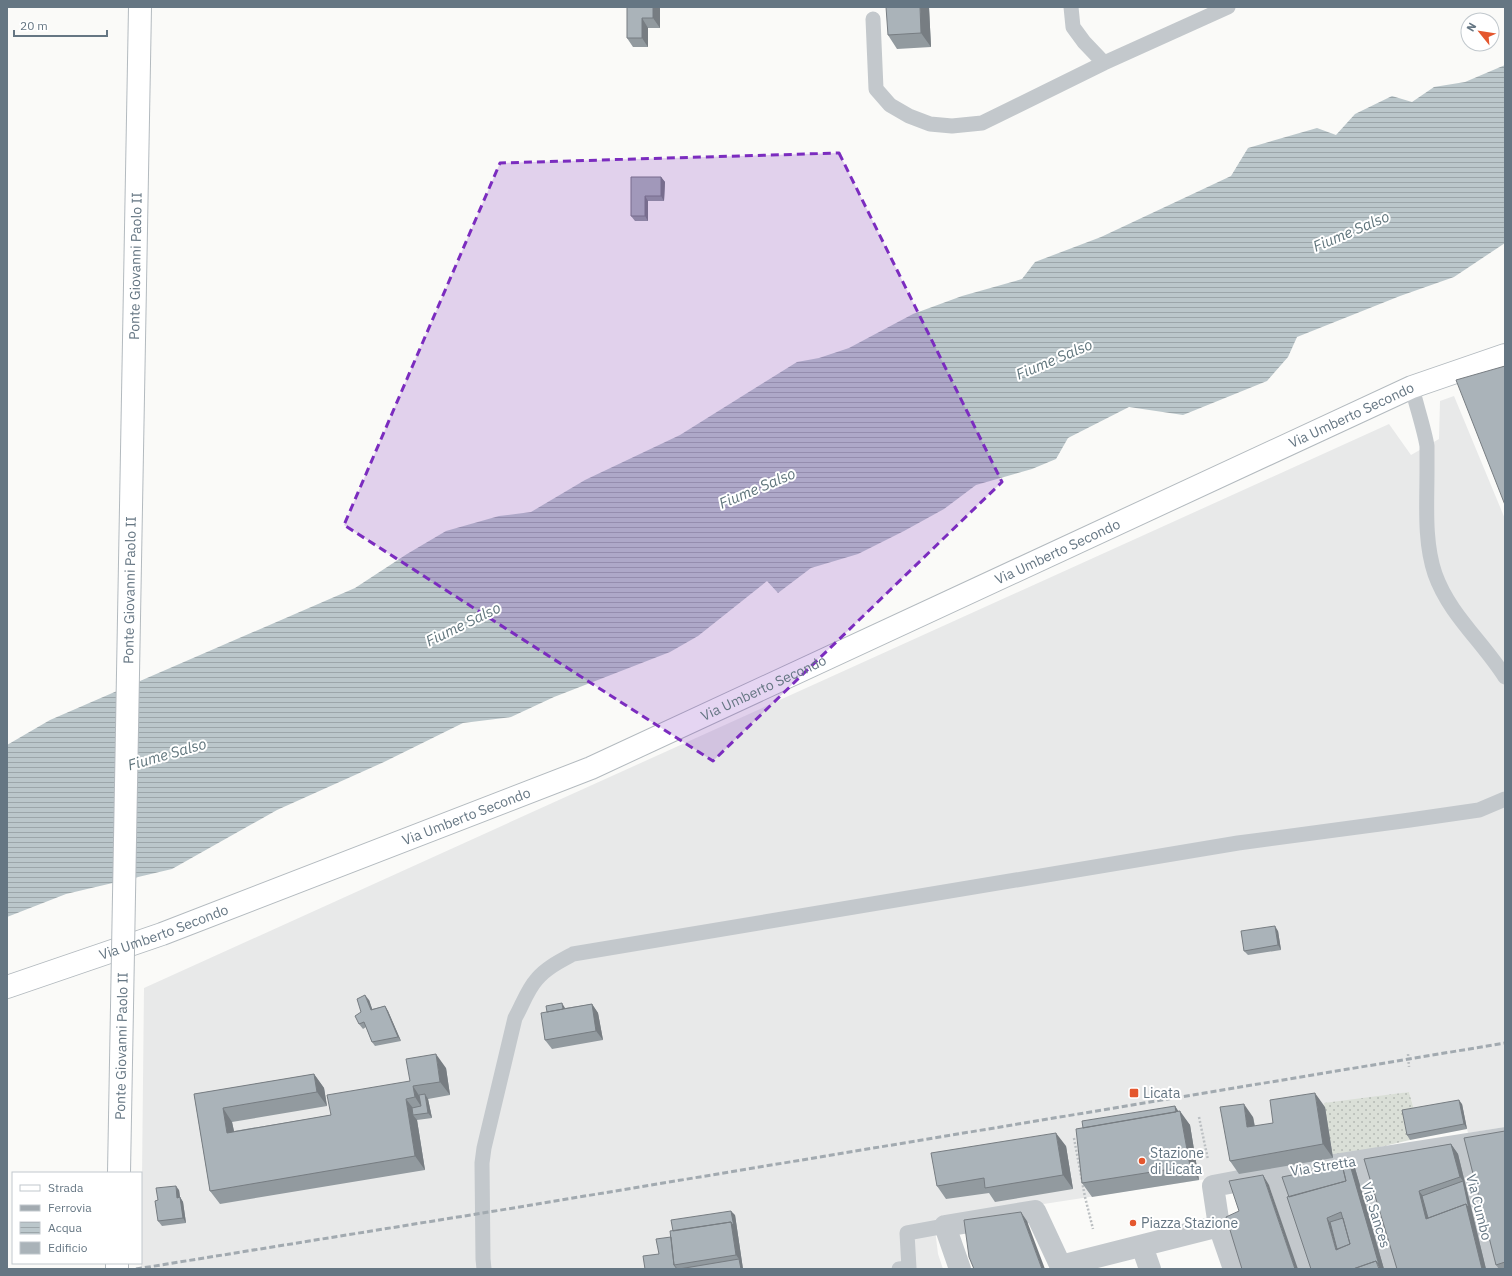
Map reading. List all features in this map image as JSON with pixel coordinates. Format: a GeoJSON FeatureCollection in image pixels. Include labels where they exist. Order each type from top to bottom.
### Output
{"type":"FeatureCollection","features":[{"type":"Feature","properties":{"kind":"main road","name":"Ponte Giovanni Paolo II"},"geometry":{"type":"LineString","coordinates":[[119,1172],[140,7]]}},
{"type":"Feature","properties":{"kind":"main road","name":"Via Umberto Secondo"},"geometry":{"type":"LineString","coordinates":[[7,986],[162,934],[591,768],[1412,387],[1505,355]]}},
{"type":"Feature","properties":{"kind":"street","name":"Via Stretta"},"geometry":{"type":"LineString","coordinates":[[1213,1186],[1277,1174],[1505,1138]]}},
{"type":"Feature","properties":{"kind":"street","name":"Via Cumbo"},"geometry":{"type":"LineString","coordinates":[[1463,1145],[1494,1269]]}},
{"type":"Feature","properties":{"kind":"street","name":"Via Sances"},"geometry":{"type":"LineString","coordinates":[[1360,1161],[1392,1269]]}},
{"type":"Feature","properties":{"kind":"street"},"geometry":{"type":"LineString","coordinates":[[1277,1174],[1308,1269]]}},
{"type":"Feature","properties":{"kind":"street"},"geometry":{"type":"LineString","coordinates":[[1213,1186],[1219,1226],[1234,1269]]}},
{"type":"Feature","properties":{"kind":"street"},"geometry":{"type":"LineString","coordinates":[[960,1269],[945,1226],[1035,1211],[1061,1268],[1101,1256],[1219,1226]]}},
{"type":"Feature","properties":{"kind":"street"},"geometry":{"type":"LineString","coordinates":[[1142,1246],[1150,1269]]}},
{"type":"Feature","properties":{"kind":"lane"},"geometry":{"type":"LineString","coordinates":[[1071,7],[1073,27],[1084,42],[1104,63]]}},
{"type":"Feature","properties":{"kind":"lane"},"geometry":{"type":"LineString","coordinates":[[873,19],[876,89],[890,105],[909,116],[930,124],[952,126],[982,123],[1104,63],[1228,7]]}},
{"type":"Feature","properties":{"kind":"lane"},"geometry":{"type":"LineString","coordinates":[[1412,387],[1426,446],[1428,527],[1430,551],[1435,573],[1445,596],[1505,677]]}},
{"type":"Feature","properties":{"kind":"lane"},"geometry":{"type":"LineString","coordinates":[[484,1269],[482,1163],[484,1148],[515,1018],[537,979],[553,965],[573,954],[1238,842],[1479,810],[1505,799]]}},
{"type":"Feature","properties":{"kind":"lane"},"geometry":{"type":"LineString","coordinates":[[899,1269],[909,1268],[908,1233],[945,1226]]}},
{"type":"Feature","properties":{"kind":"path"},"geometry":{"type":"LineString","coordinates":[[1408,1054],[1409,1067]]}},
{"type":"Feature","properties":{"kind":"path"},"geometry":{"type":"LineString","coordinates":[[1199,1118],[1213,1186]]}},
{"type":"Feature","properties":{"kind":"path"},"geometry":{"type":"LineString","coordinates":[[1074,1138],[1085,1198],[1101,1256]]}},
{"type":"Feature","properties":{"kind":"highlighted area"},"geometry":{"type":"Polygon","coordinates":[[[839,153],[1002,482],[713,761],[344,525],[500,163],[839,153]]]}},
{"type":"Feature","properties":{"kind":"shaded area"},"geometry":{"type":"Polygon","coordinates":[[[1454,396],[1505,519],[1505,1127],[1468,1133],[1467,1129],[1415,1113],[1409,1092],[1279,1114],[1239,1174],[934,1221],[938,1254],[943,1269],[141,1269],[144,988],[1389,424],[1411,455],[1439,439],[1440,401],[1454,396]]]}},
{"type":"Feature","properties":{"kind":"shaded area"},"geometry":{"type":"Polygon","coordinates":[[[1409,1092],[1415,1113],[1405,1115],[1410,1140],[1333,1158],[1324,1103],[1409,1092]]]}},
{"type":"Feature","properties":{"kind":"water","name":"Fiume Salso"},"geometry":{"type":"Polygon","coordinates":[[[1505,65],[1505,243],[1454,277],[1400,296],[1297,337],[1288,357],[1267,381],[1183,415],[1129,407],[1068,438],[1056,459],[1032,469],[976,485],[944,509],[904,531],[858,554],[811,568],[778,593],[767,581],[698,636],[670,652],[554,697],[511,717],[463,723],[384,762],[277,810],[172,869],[66,894],[7,917],[7,745],[50,720],[355,588],[407,554],[446,531],[499,516],[531,512],[585,480],[680,435],[797,362],[819,358],[849,348],[913,314],[962,296],[1022,279],[1035,262],[1101,237],[1231,176],[1248,148],[1317,128],[1336,135],[1355,114],[1392,96],[1412,102],[1434,87],[1465,82],[1505,65]]]}},
{"type":"Feature","properties":{"kind":"building"},"geometry":{"type":"Polygon","coordinates":[[[627,7],[653,7],[653,18],[642,18],[642,38],[627,38],[627,7]]]}},
{"type":"Feature","properties":{"kind":"building"},"geometry":{"type":"Polygon","coordinates":[[[886,7],[920,7],[921,33],[888,35],[886,7]]]}},
{"type":"Feature","properties":{"kind":"building"},"geometry":{"type":"Polygon","coordinates":[[[631,177],[661,177],[661,196],[645,196],[645,216],[631,216],[631,177]]]}},
{"type":"Feature","properties":{"kind":"building"},"geometry":{"type":"Polygon","coordinates":[[[1505,366],[1505,505],[1456,380],[1505,366]]]}},
{"type":"Feature","properties":{"kind":"building"},"geometry":{"type":"Polygon","coordinates":[[[1275,926],[1278,945],[1244,951],[1241,931],[1275,926]]]}},
{"type":"Feature","properties":{"kind":"building"},"geometry":{"type":"Polygon","coordinates":[[[365,995],[371,1010],[385,1006],[398,1037],[372,1042],[364,1022],[359,1024],[355,1016],[361,1012],[357,999],[365,995]]]}},
{"type":"Feature","properties":{"kind":"building"},"geometry":{"type":"Polygon","coordinates":[[[562,1003],[563,1009],[547,1012],[546,1006],[562,1003]]]}},
{"type":"Feature","properties":{"kind":"building"},"geometry":{"type":"Polygon","coordinates":[[[592,1004],[596,1031],[545,1040],[541,1013],[592,1004]]]}},
{"type":"Feature","properties":{"kind":"building"},"geometry":{"type":"Polygon","coordinates":[[[436,1054],[440,1082],[413,1086],[415,1097],[406,1099],[415,1156],[210,1191],[194,1094],[314,1074],[317,1092],[223,1108],[227,1133],[331,1115],[327,1095],[410,1081],[406,1059],[436,1054]]]}},
{"type":"Feature","properties":{"kind":"building"},"geometry":{"type":"Polygon","coordinates":[[[1315,1093],[1323,1144],[1230,1161],[1220,1107],[1244,1104],[1247,1127],[1273,1123],[1270,1100],[1315,1093]]]}},
{"type":"Feature","properties":{"kind":"building"},"geometry":{"type":"Polygon","coordinates":[[[425,1094],[428,1113],[413,1115],[412,1108],[421,1106],[419,1095],[425,1094]]]}},
{"type":"Feature","properties":{"kind":"building"},"geometry":{"type":"Polygon","coordinates":[[[1459,1100],[1464,1124],[1407,1135],[1402,1110],[1459,1100]]]}},
{"type":"Feature","properties":{"kind":"building"},"geometry":{"type":"Polygon","coordinates":[[[1175,1106],[1176,1112],[1083,1128],[1082,1121],[1175,1106]]]}},
{"type":"Feature","properties":{"kind":"building","name":"Stazione di Licata"},"geometry":{"type":"Polygon","coordinates":[[[1180,1111],[1190,1166],[1082,1183],[1076,1129],[1180,1111]]]}},
{"type":"Feature","properties":{"kind":"building"},"geometry":{"type":"Polygon","coordinates":[[[1505,1131],[1505,1262],[1496,1265],[1464,1138],[1505,1131]]]}},
{"type":"Feature","properties":{"kind":"building"},"geometry":{"type":"Polygon","coordinates":[[[1056,1133],[1063,1175],[985,1188],[984,1178],[937,1186],[931,1153],[1056,1133]]]}},
{"type":"Feature","properties":{"kind":"building"},"geometry":{"type":"Polygon","coordinates":[[[1451,1144],[1460,1177],[1419,1191],[1426,1219],[1466,1204],[1482,1269],[1397,1269],[1364,1159],[1451,1144]]]}},
{"type":"Feature","properties":{"kind":"building"},"geometry":{"type":"Polygon","coordinates":[[[1348,1158],[1379,1265],[1376,1261],[1353,1269],[1311,1269],[1287,1197],[1346,1181],[1341,1160],[1348,1158]],[[1341,1212],[1327,1218],[1336,1250],[1350,1244],[1341,1212]]]}},
{"type":"Feature","properties":{"kind":"building"},"geometry":{"type":"Polygon","coordinates":[[[1342,1165],[1346,1181],[1289,1197],[1282,1177],[1342,1165]]]}},
{"type":"Feature","properties":{"kind":"building"},"geometry":{"type":"Polygon","coordinates":[[[1263,1175],[1295,1269],[1242,1269],[1226,1217],[1239,1211],[1229,1181],[1263,1175]]]}},
{"type":"Feature","properties":{"kind":"building"},"geometry":{"type":"Polygon","coordinates":[[[1463,1181],[1469,1209],[1466,1204],[1428,1218],[1422,1196],[1463,1181]]]}},
{"type":"Feature","properties":{"kind":"building"},"geometry":{"type":"Polygon","coordinates":[[[176,1186],[177,1198],[180,1197],[183,1218],[158,1221],[155,1201],[158,1200],[156,1188],[176,1186]]]}},
{"type":"Feature","properties":{"kind":"building"},"geometry":{"type":"Polygon","coordinates":[[[731,1211],[734,1227],[731,1222],[673,1231],[671,1220],[731,1211]]]}},
{"type":"Feature","properties":{"kind":"building"},"geometry":{"type":"Polygon","coordinates":[[[1021,1212],[1042,1269],[974,1269],[969,1257],[964,1220],[1021,1212]]]}},
{"type":"Feature","properties":{"kind":"building"},"geometry":{"type":"Polygon","coordinates":[[[1343,1218],[1350,1244],[1337,1249],[1330,1222],[1343,1218]]]}},
{"type":"Feature","properties":{"kind":"building"},"geometry":{"type":"Polygon","coordinates":[[[731,1222],[736,1255],[674,1265],[670,1231],[731,1222]]]}},
{"type":"Feature","properties":{"kind":"building"},"geometry":{"type":"Polygon","coordinates":[[[671,1237],[674,1265],[677,1269],[645,1269],[643,1256],[659,1254],[656,1239],[671,1237]]]}},
{"type":"Feature","properties":{"kind":"building"},"geometry":{"type":"Polygon","coordinates":[[[739,1259],[741,1269],[679,1269],[739,1259]]]}},
{"type":"Feature","properties":{"kind":"building"},"geometry":{"type":"Polygon","coordinates":[[[1376,1261],[1379,1269],[1353,1269],[1376,1261]]]}},
{"type":"Feature","properties":{"kind":"railway"},"geometry":{"type":"LineString","coordinates":[[136,1269],[489,1212],[1505,1043]]}},
{"type":"Feature","properties":{"kind":"place","name":"Licata"},"geometry":{"type":"Point","coordinates":[1134,1093]}},
{"type":"Feature","properties":{"kind":"place","name":"Stazione di Licata"},"geometry":{"type":"Point","coordinates":[1142,1161]}},
{"type":"Feature","properties":{"kind":"place","name":"Piazza Stazione"},"geometry":{"type":"Point","coordinates":[1133,1223]}}]}
